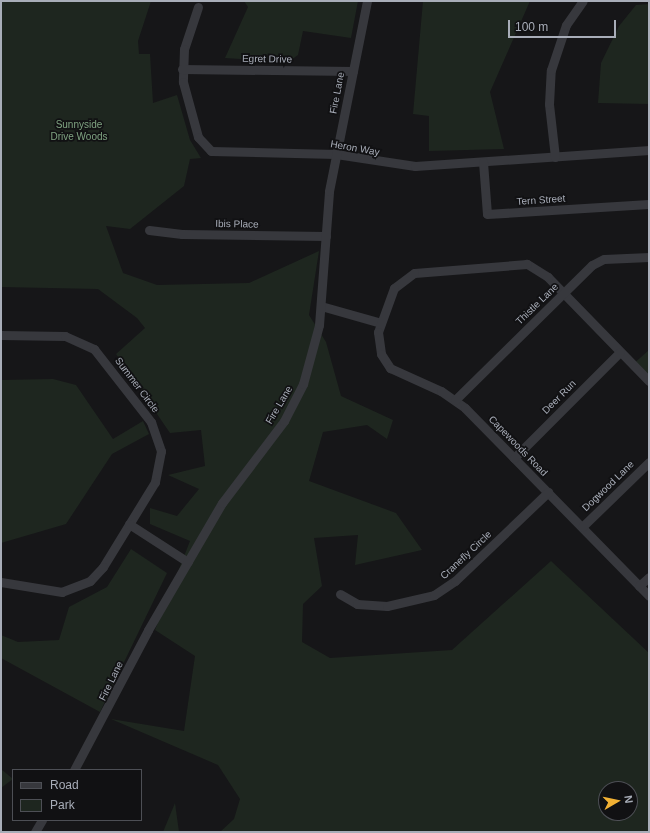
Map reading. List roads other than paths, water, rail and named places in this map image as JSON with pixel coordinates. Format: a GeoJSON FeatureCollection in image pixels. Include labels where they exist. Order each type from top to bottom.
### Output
{"type":"FeatureCollection","features":[{"type":"Feature","properties":{"kind":"street","name":"Fire Lane"},"geometry":{"type":"LineString","coordinates":[[75,769],[222,503],[294,403],[316,346],[321,306],[326,236],[336,154],[367,1]]}},
{"type":"Feature","properties":{"kind":"street"},"geometry":{"type":"LineString","coordinates":[[555,157],[549,104],[551,70],[566,25],[583,1]]}},
{"type":"Feature","properties":{"kind":"street","name":"Heron Way"},"geometry":{"type":"LineString","coordinates":[[198,7],[184,49],[182,69],[198,137],[211,151],[336,154],[395,166],[483,162],[649,150]]}},
{"type":"Feature","properties":{"kind":"street","name":"Egret Drive"},"geometry":{"type":"LineString","coordinates":[[182,69],[353,71]]}},
{"type":"Feature","properties":{"kind":"street","name":"Tern Street"},"geometry":{"type":"LineString","coordinates":[[483,162],[487,214],[649,204]]}},
{"type":"Feature","properties":{"kind":"street","name":"Ibis Place"},"geometry":{"type":"LineString","coordinates":[[149,230],[182,234],[326,236]]}},
{"type":"Feature","properties":{"kind":"street","name":"Thistle Lane"},"geometry":{"type":"LineString","coordinates":[[455,400],[598,261],[649,257]]}},
{"type":"Feature","properties":{"kind":"street","name":"Capewoods Road"},"geometry":{"type":"LineString","coordinates":[[649,381],[542,272],[527,264],[422,272],[407,277],[394,288],[381,323],[378,345],[390,368],[455,400],[548,492],[649,596]]}},
{"type":"Feature","properties":{"kind":"street"},"geometry":{"type":"LineString","coordinates":[[321,306],[381,323]]}},
{"type":"Feature","properties":{"kind":"street","name":"Summer Circle"},"geometry":{"type":"LineString","coordinates":[[1,335],[54,335],[86,344],[101,357],[151,422],[161,451],[158,473],[129,524],[103,568],[81,587],[52,592],[1,582]]}},
{"type":"Feature","properties":{"kind":"street","name":"Deer Run"},"geometry":{"type":"LineString","coordinates":[[514,458],[620,352]]}},
{"type":"Feature","properties":{"kind":"street","name":"Dogwood Lane"},"geometry":{"type":"LineString","coordinates":[[582,527],[649,462]]}},
{"type":"Feature","properties":{"kind":"street","name":"Cranefly Circle"},"geometry":{"type":"LineString","coordinates":[[340,594],[357,604],[387,606],[434,595],[455,581],[548,492]]}},
{"type":"Feature","properties":{"kind":"street"},"geometry":{"type":"LineString","coordinates":[[129,524],[188,562]]}},
{"type":"Feature","properties":{"kind":"street"},"geometry":{"type":"LineString","coordinates":[[639,586],[649,576]]}},
{"type":"Feature","properties":{"kind":"street"},"geometry":{"type":"LineString","coordinates":[[35,832],[41,821]]}},
{"type":"Feature","properties":{"kind":"park label","name":"Sunnyside Drive Woods"},"geometry":{"type":"Point","coordinates":[79,130]}}]}
